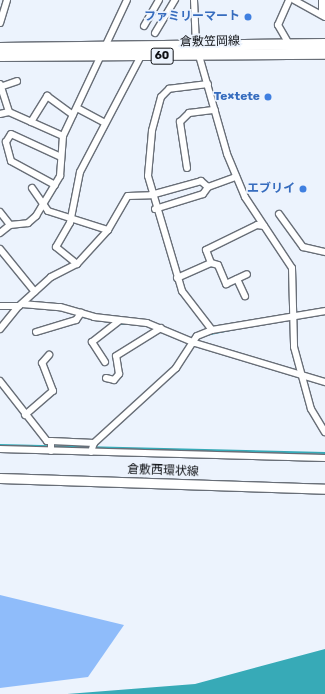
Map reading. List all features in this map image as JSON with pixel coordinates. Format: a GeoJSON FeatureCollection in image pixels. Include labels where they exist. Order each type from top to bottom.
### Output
{"type":"FeatureCollection","features":[{"type":"Feature","properties":{"kind":"main road","name":"倉敷笠岡線"},"geometry":{"type":"LineString","coordinates":[[0,48],[325,44]]}},
{"type":"Feature","properties":{"kind":"main road","name":"倉敷笠岡線"},"geometry":{"type":"LineString","coordinates":[[0,56],[103,57],[325,54]]}},
{"type":"Feature","properties":{"kind":"main road","name":"倉敷西環状線"},"geometry":{"type":"LineString","coordinates":[[0,478],[325,489]]}},
{"type":"Feature","properties":{"kind":"street"},"geometry":{"type":"LineString","coordinates":[[0,23],[7,0]]}},
{"type":"Feature","properties":{"kind":"street"},"geometry":{"type":"LineString","coordinates":[[0,233],[10,225],[28,223],[43,206],[60,176],[63,136],[103,57],[127,0]]}},
{"type":"Feature","properties":{"kind":"street"},"geometry":{"type":"LineString","coordinates":[[144,26],[159,0]]}},
{"type":"Feature","properties":{"kind":"street"},"geometry":{"type":"LineString","coordinates":[[155,33],[175,0]]}},
{"type":"Feature","properties":{"kind":"street"},"geometry":{"type":"LineString","coordinates":[[194,0],[196,45],[201,56],[215,110],[236,177],[264,226],[292,268],[294,347],[300,376],[311,409],[325,432]]}},
{"type":"Feature","properties":{"kind":"street"},"geometry":{"type":"LineString","coordinates":[[289,0],[278,25],[289,44]]}},
{"type":"Feature","properties":{"kind":"street"},"geometry":{"type":"LineString","coordinates":[[294,0],[323,16]]}},
{"type":"Feature","properties":{"kind":"street"},"geometry":{"type":"LineString","coordinates":[[322,0],[323,16]]}},
{"type":"Feature","properties":{"kind":"street"},"geometry":{"type":"LineString","coordinates":[[77,264],[56,247],[70,219],[80,172],[103,122],[141,56]]}},
{"type":"Feature","properties":{"kind":"street"},"geometry":{"type":"LineString","coordinates":[[10,112],[0,86],[17,81]]}},
{"type":"Feature","properties":{"kind":"street"},"geometry":{"type":"LineString","coordinates":[[208,84],[169,89],[162,97],[149,154],[151,195],[182,292],[212,330]]}},
{"type":"Feature","properties":{"kind":"street"},"geometry":{"type":"LineString","coordinates":[[30,122],[47,96],[73,115]]}},
{"type":"Feature","properties":{"kind":"street"},"geometry":{"type":"LineString","coordinates":[[77,108],[103,122]]}},
{"type":"Feature","properties":{"kind":"street"},"geometry":{"type":"LineString","coordinates":[[188,168],[180,122],[189,113],[215,110]]}},
{"type":"Feature","properties":{"kind":"street"},"geometry":{"type":"LineString","coordinates":[[0,114],[10,112],[63,136]]}},
{"type":"Feature","properties":{"kind":"street"},"geometry":{"type":"LineString","coordinates":[[55,185],[11,160],[6,142],[11,134],[61,157]]}},
{"type":"Feature","properties":{"kind":"street"},"geometry":{"type":"LineString","coordinates":[[155,209],[203,194],[208,187],[236,177]]}},
{"type":"Feature","properties":{"kind":"street"},"geometry":{"type":"LineString","coordinates":[[0,329],[20,305],[51,277],[77,264],[108,230],[128,196],[151,195],[201,181],[208,187]]}},
{"type":"Feature","properties":{"kind":"street"},"geometry":{"type":"LineString","coordinates":[[32,188],[43,206],[48,211],[108,230]]}},
{"type":"Feature","properties":{"kind":"street"},"geometry":{"type":"LineString","coordinates":[[0,212],[10,225]]}},
{"type":"Feature","properties":{"kind":"street"},"geometry":{"type":"LineString","coordinates":[[279,214],[303,248],[325,252]]}},
{"type":"Feature","properties":{"kind":"street"},"geometry":{"type":"LineString","coordinates":[[212,263],[206,250],[257,225],[264,226]]}},
{"type":"Feature","properties":{"kind":"street"},"geometry":{"type":"LineString","coordinates":[[0,249],[35,292]]}},
{"type":"Feature","properties":{"kind":"street"},"geometry":{"type":"LineString","coordinates":[[177,278],[212,263],[218,265],[226,284],[247,274]]}},
{"type":"Feature","properties":{"kind":"street"},"geometry":{"type":"LineString","coordinates":[[237,279],[245,296]]}},
{"type":"Feature","properties":{"kind":"street"},"geometry":{"type":"LineString","coordinates":[[0,306],[60,306],[80,315],[117,323],[159,329],[300,376],[325,382]]}},
{"type":"Feature","properties":{"kind":"street"},"geometry":{"type":"LineString","coordinates":[[0,381],[25,415],[51,446],[92,447],[176,368],[192,341],[212,330],[294,318],[325,310]]}},
{"type":"Feature","properties":{"kind":"street"},"geometry":{"type":"LineString","coordinates":[[36,332],[80,315]]}},
{"type":"Feature","properties":{"kind":"street"},"geometry":{"type":"LineString","coordinates":[[106,362],[92,342],[117,323]]}},
{"type":"Feature","properties":{"kind":"street"},"geometry":{"type":"LineString","coordinates":[[106,378],[114,380],[119,374],[116,356],[159,329]]}},
{"type":"Feature","properties":{"kind":"street"},"geometry":{"type":"LineString","coordinates":[[25,415],[53,391],[42,363],[49,354]]}},
{"type":"Feature","properties":{"kind":"street"},"geometry":{"type":"LineString","coordinates":[[0,449],[51,446],[92,447],[325,458]]}},
{"type":"Feature","properties":{"kind":"shaded area"},"geometry":{"type":"Polygon","coordinates":[[[0,595],[124,625],[88,677],[0,688],[0,595]]]}},
{"type":"Feature","properties":{"kind":"shaded area"},"geometry":{"type":"Polygon","coordinates":[[[325,649],[325,694],[67,694],[195,684],[325,649]]]}},
{"type":"Feature","properties":{"kind":"waterway"},"geometry":{"type":"LineString","coordinates":[[83,317],[114,323]]}},
{"type":"Feature","properties":{"kind":"waterway"},"geometry":{"type":"LineString","coordinates":[[118,324],[134,324]]}},
{"type":"Feature","properties":{"kind":"waterway"},"geometry":{"type":"LineString","coordinates":[[206,335],[239,328]]}},
{"type":"Feature","properties":{"kind":"waterway"},"geometry":{"type":"LineString","coordinates":[[0,445],[325,453]]}},
{"type":"Feature","properties":{"kind":"place","name":"ファミリーマート"},"geometry":{"type":"Point","coordinates":[248,17]}},
{"type":"Feature","properties":{"kind":"place","name":"Te×tete"},"geometry":{"type":"Point","coordinates":[268,97]}},
{"type":"Feature","properties":{"kind":"place","name":"エブリイ"},"geometry":{"type":"Point","coordinates":[303,189]}}]}
